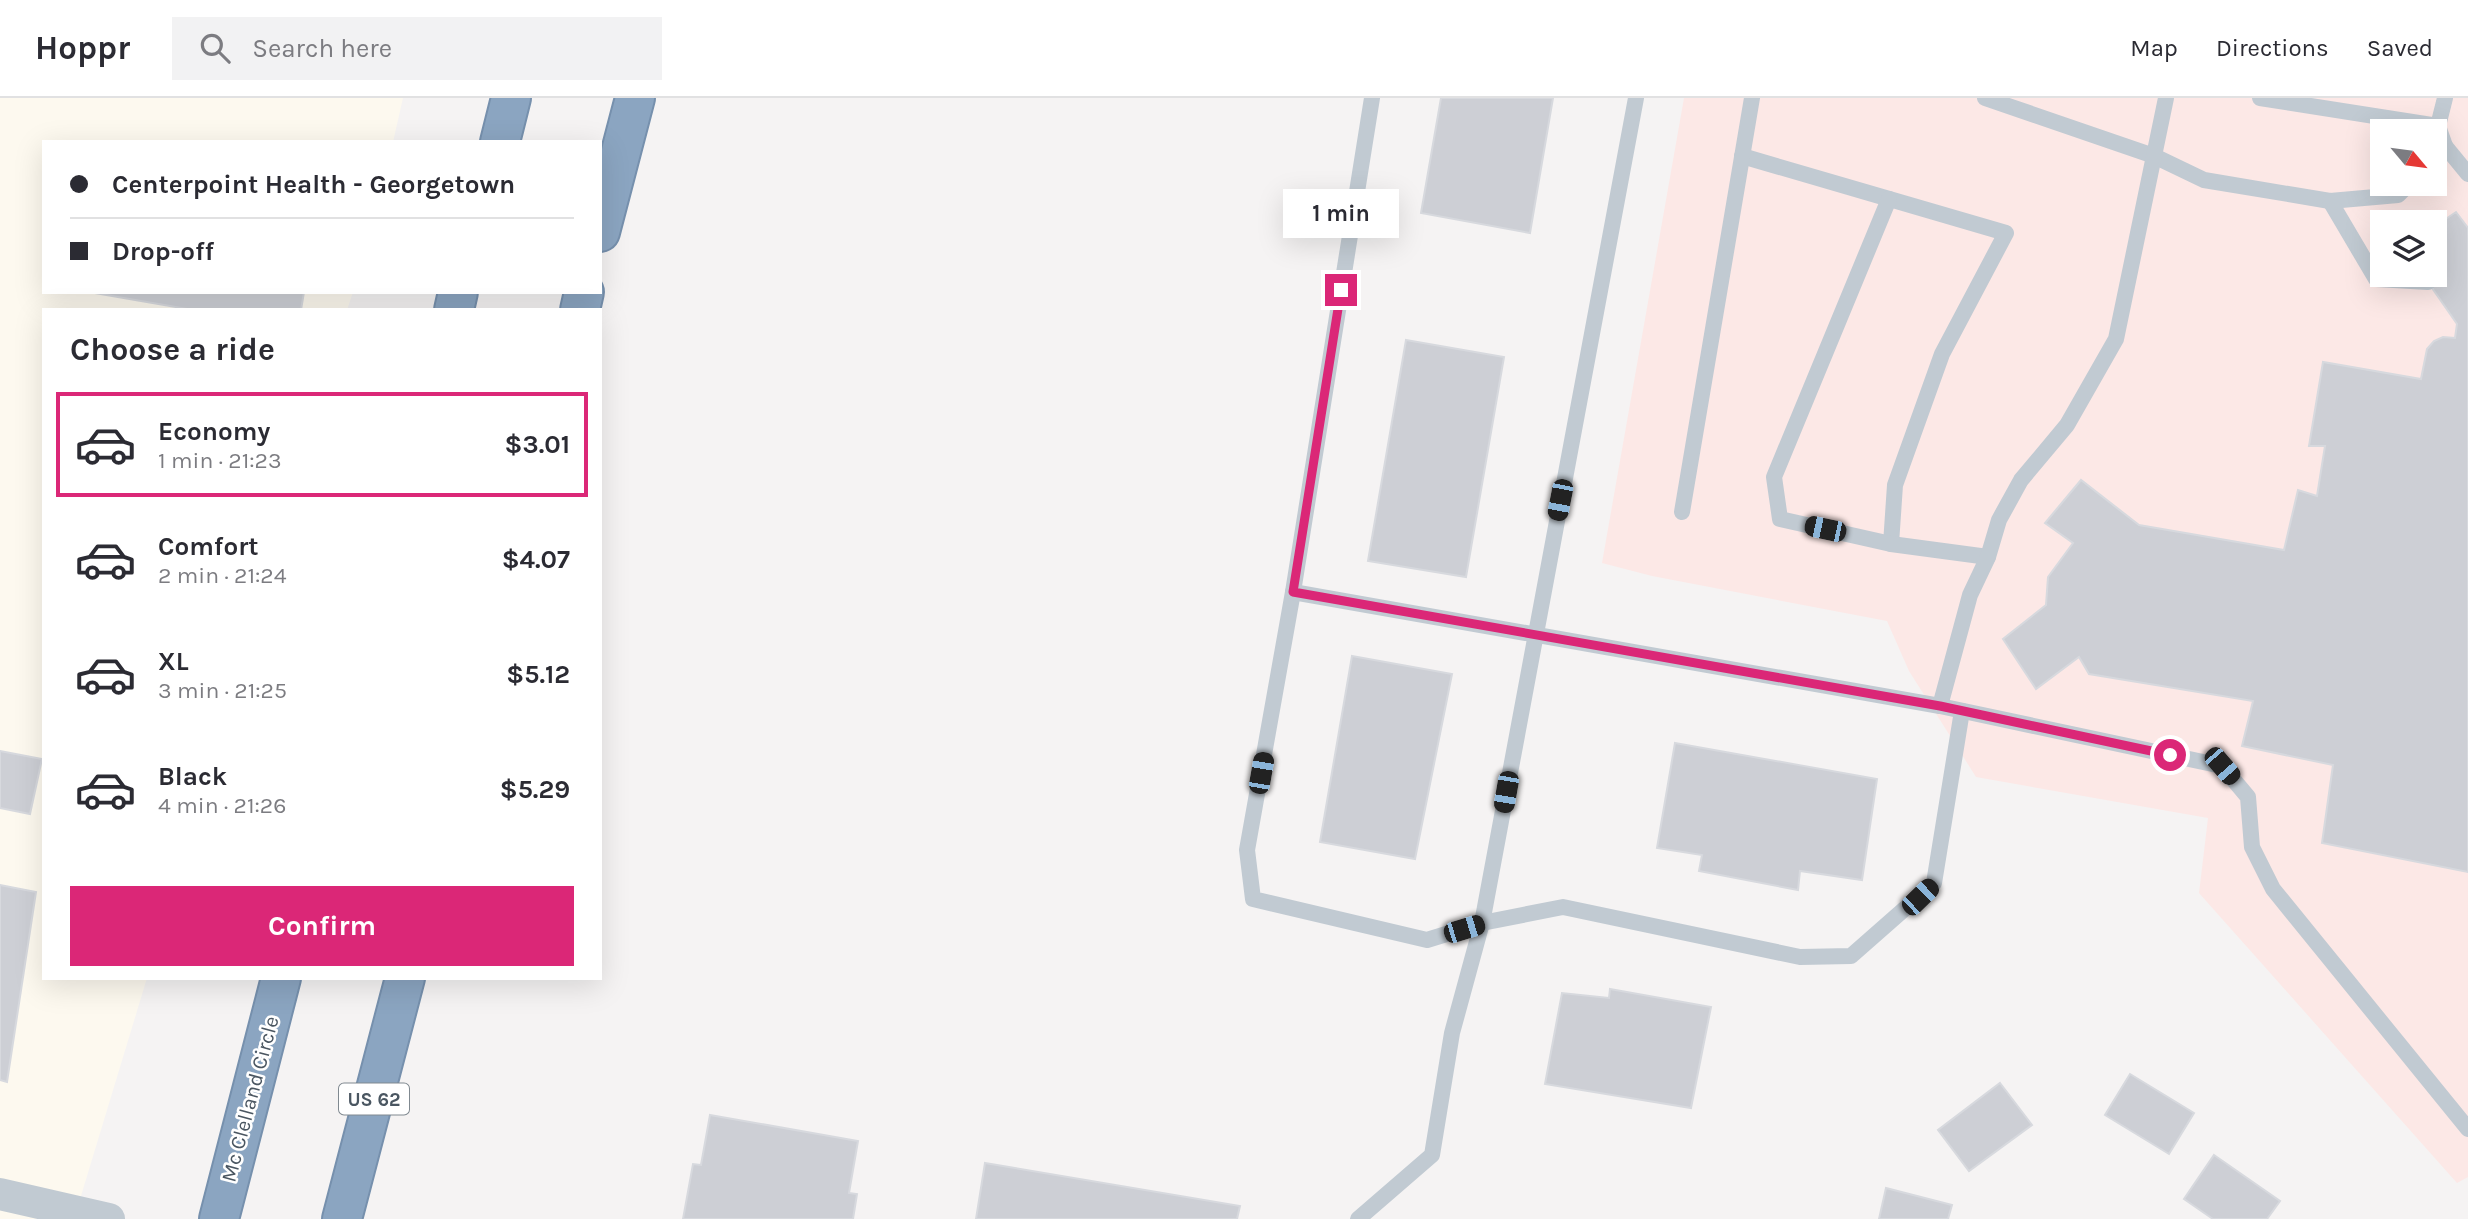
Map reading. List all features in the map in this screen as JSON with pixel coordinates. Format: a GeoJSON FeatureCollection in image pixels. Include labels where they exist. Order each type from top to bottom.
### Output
{"type":"FeatureCollection","features":[{"type":"Feature","properties":{"kind":"highway"},"geometry":{"type":"LineString","coordinates":[[500,140],[511,98]]}},
{"type":"Feature","properties":{"kind":"highway"},"geometry":{"type":"LineString","coordinates":[[602,224],[635,98]]}},
{"type":"Feature","properties":{"kind":"highway","name":"Mc Clelland Circle"},"geometry":{"type":"LineString","coordinates":[[219,1219],[280,980]]}},
{"type":"Feature","properties":{"kind":"highway","name":"US 62"},"geometry":{"type":"LineString","coordinates":[[342,1219],[404,980]]}},
{"type":"Feature","properties":{"kind":"street"},"geometry":{"type":"LineString","coordinates":[[0,1194],[109,1219]]}},
{"type":"Feature","properties":{"kind":"lane"},"geometry":{"type":"LineString","coordinates":[[1372,98],[1293,592],[1247,850],[1253,899],[1427,940],[1482,923],[1563,907],[1800,957],[1851,956],[1934,883],[1962,711]]}},
{"type":"Feature","properties":{"kind":"lane"},"geometry":{"type":"LineString","coordinates":[[1358,1219],[1432,1156],[1451,1033],[1482,923],[1636,98]]}},
{"type":"Feature","properties":{"kind":"lane"},"geometry":{"type":"LineString","coordinates":[[1682,512],[1752,98]]}},
{"type":"Feature","properties":{"kind":"lane"},"geometry":{"type":"LineString","coordinates":[[1985,98],[2154,156],[2204,180],[2330,201],[2387,196]]}},
{"type":"Feature","properties":{"kind":"lane"},"geometry":{"type":"LineString","coordinates":[[1940,706],[1970,595],[1988,557],[1999,520],[2021,480],[2067,425],[2116,339],[2166,98]]}},
{"type":"Feature","properties":{"kind":"lane"},"geometry":{"type":"LineString","coordinates":[[2260,98],[2394,119]]}},
{"type":"Feature","properties":{"kind":"lane"},"geometry":{"type":"LineString","coordinates":[[2440,119],[2445,98]]}},
{"type":"Feature","properties":{"kind":"lane"},"geometry":{"type":"LineString","coordinates":[[1742,156],[2006,233],[1942,354],[1895,485],[1891,544]]}},
{"type":"Feature","properties":{"kind":"lane"},"geometry":{"type":"LineString","coordinates":[[2447,158],[2468,174]]}},
{"type":"Feature","properties":{"kind":"lane"},"geometry":{"type":"LineString","coordinates":[[1889,199],[1774,477],[1780,519],[1891,544],[1988,557]]}},
{"type":"Feature","properties":{"kind":"lane"},"geometry":{"type":"LineString","coordinates":[[2330,201],[2370,269]]}},
{"type":"Feature","properties":{"kind":"lane"},"geometry":{"type":"LineString","coordinates":[[1293,592],[1940,706],[2222,766],[2248,797],[2252,847],[2273,889],[2467,1126]]}},
{"type":"Feature","properties":{"kind":"shaded area"},"geometry":{"type":"Polygon","coordinates":[[[0,98],[403,98],[393,140],[42,140],[42,294],[352,294],[348,308],[42,308],[42,980],[146,980],[74,1219],[0,1219],[0,98]]]}},
{"type":"Feature","properties":{"kind":"shaded area"},"geometry":{"type":"Polygon","coordinates":[[[1684,98],[2468,98],[2468,1177],[2457,1183],[2199,893],[2208,818],[1976,777],[1909,671],[1887,621],[1652,576],[1602,563],[1684,98]]]}},
{"type":"Feature","properties":{"kind":"building"},"geometry":{"type":"Polygon","coordinates":[[[1441,98],[1553,98],[1530,233],[1421,213],[1441,98]]]}},
{"type":"Feature","properties":{"kind":"building"},"geometry":{"type":"Polygon","coordinates":[[[2456,212],[2468,228],[2468,872],[2322,843],[2333,765],[2242,746],[2253,701],[2089,674],[2079,657],[2036,689],[2003,639],[2046,605],[2048,577],[2073,543],[2045,523],[2081,480],[2139,525],[2284,550],[2298,490],[2317,496],[2325,446],[2309,446],[2323,362],[2421,379],[2427,349],[2434,341],[2443,337],[2455,338],[2457,324],[2431,287],[2447,287],[2447,218],[2456,212]]]}},
{"type":"Feature","properties":{"kind":"building"},"geometry":{"type":"Polygon","coordinates":[[[101,294],[304,294],[301,308],[181,308],[101,294]]]}},
{"type":"Feature","properties":{"kind":"building"},"geometry":{"type":"Polygon","coordinates":[[[1406,340],[1504,357],[1466,577],[1368,561],[1406,340]]]}},
{"type":"Feature","properties":{"kind":"building"},"geometry":{"type":"Polygon","coordinates":[[[1352,656],[1452,674],[1415,859],[1320,842],[1352,656]]]}},
{"type":"Feature","properties":{"kind":"building"},"geometry":{"type":"Polygon","coordinates":[[[1675,743],[1877,779],[1862,880],[1800,871],[1798,890],[1699,871],[1702,855],[1657,848],[1675,743]]]}},
{"type":"Feature","properties":{"kind":"building"},"geometry":{"type":"Polygon","coordinates":[[[0,751],[42,759],[30,814],[0,808],[0,751]]]}},
{"type":"Feature","properties":{"kind":"building"},"geometry":{"type":"Polygon","coordinates":[[[0,885],[36,892],[7,1082],[0,1080],[0,885]]]}},
{"type":"Feature","properties":{"kind":"building"},"geometry":{"type":"Polygon","coordinates":[[[1610,989],[1711,1007],[1691,1108],[1545,1084],[1562,993],[1609,998],[1610,989]]]}},
{"type":"Feature","properties":{"kind":"building"},"geometry":{"type":"Polygon","coordinates":[[[2130,1074],[2194,1113],[2169,1154],[2105,1115],[2130,1074]]]}},
{"type":"Feature","properties":{"kind":"building"},"geometry":{"type":"Polygon","coordinates":[[[2000,1083],[2032,1125],[1969,1171],[1938,1130],[2000,1083]]]}},
{"type":"Feature","properties":{"kind":"building"},"geometry":{"type":"Polygon","coordinates":[[[710,1115],[858,1141],[849,1193],[857,1194],[853,1219],[683,1219],[693,1164],[701,1165],[710,1115]]]}},
{"type":"Feature","properties":{"kind":"building"},"geometry":{"type":"Polygon","coordinates":[[[2214,1155],[2280,1201],[2267,1219],[2213,1219],[2184,1199],[2214,1155]]]}},
{"type":"Feature","properties":{"kind":"building"},"geometry":{"type":"Polygon","coordinates":[[[985,1163],[1240,1206],[1237,1219],[976,1219],[985,1163]]]}},
{"type":"Feature","properties":{"kind":"building"},"geometry":{"type":"Polygon","coordinates":[[[1886,1188],[1952,1205],[1948,1219],[1879,1219],[1886,1188]]]}},
{"type":"Feature","properties":{"kind":"route"},"geometry":{"type":"LineString","coordinates":[[1341,290],[1293,592],[1940,706],[2170,755]]}}]}
